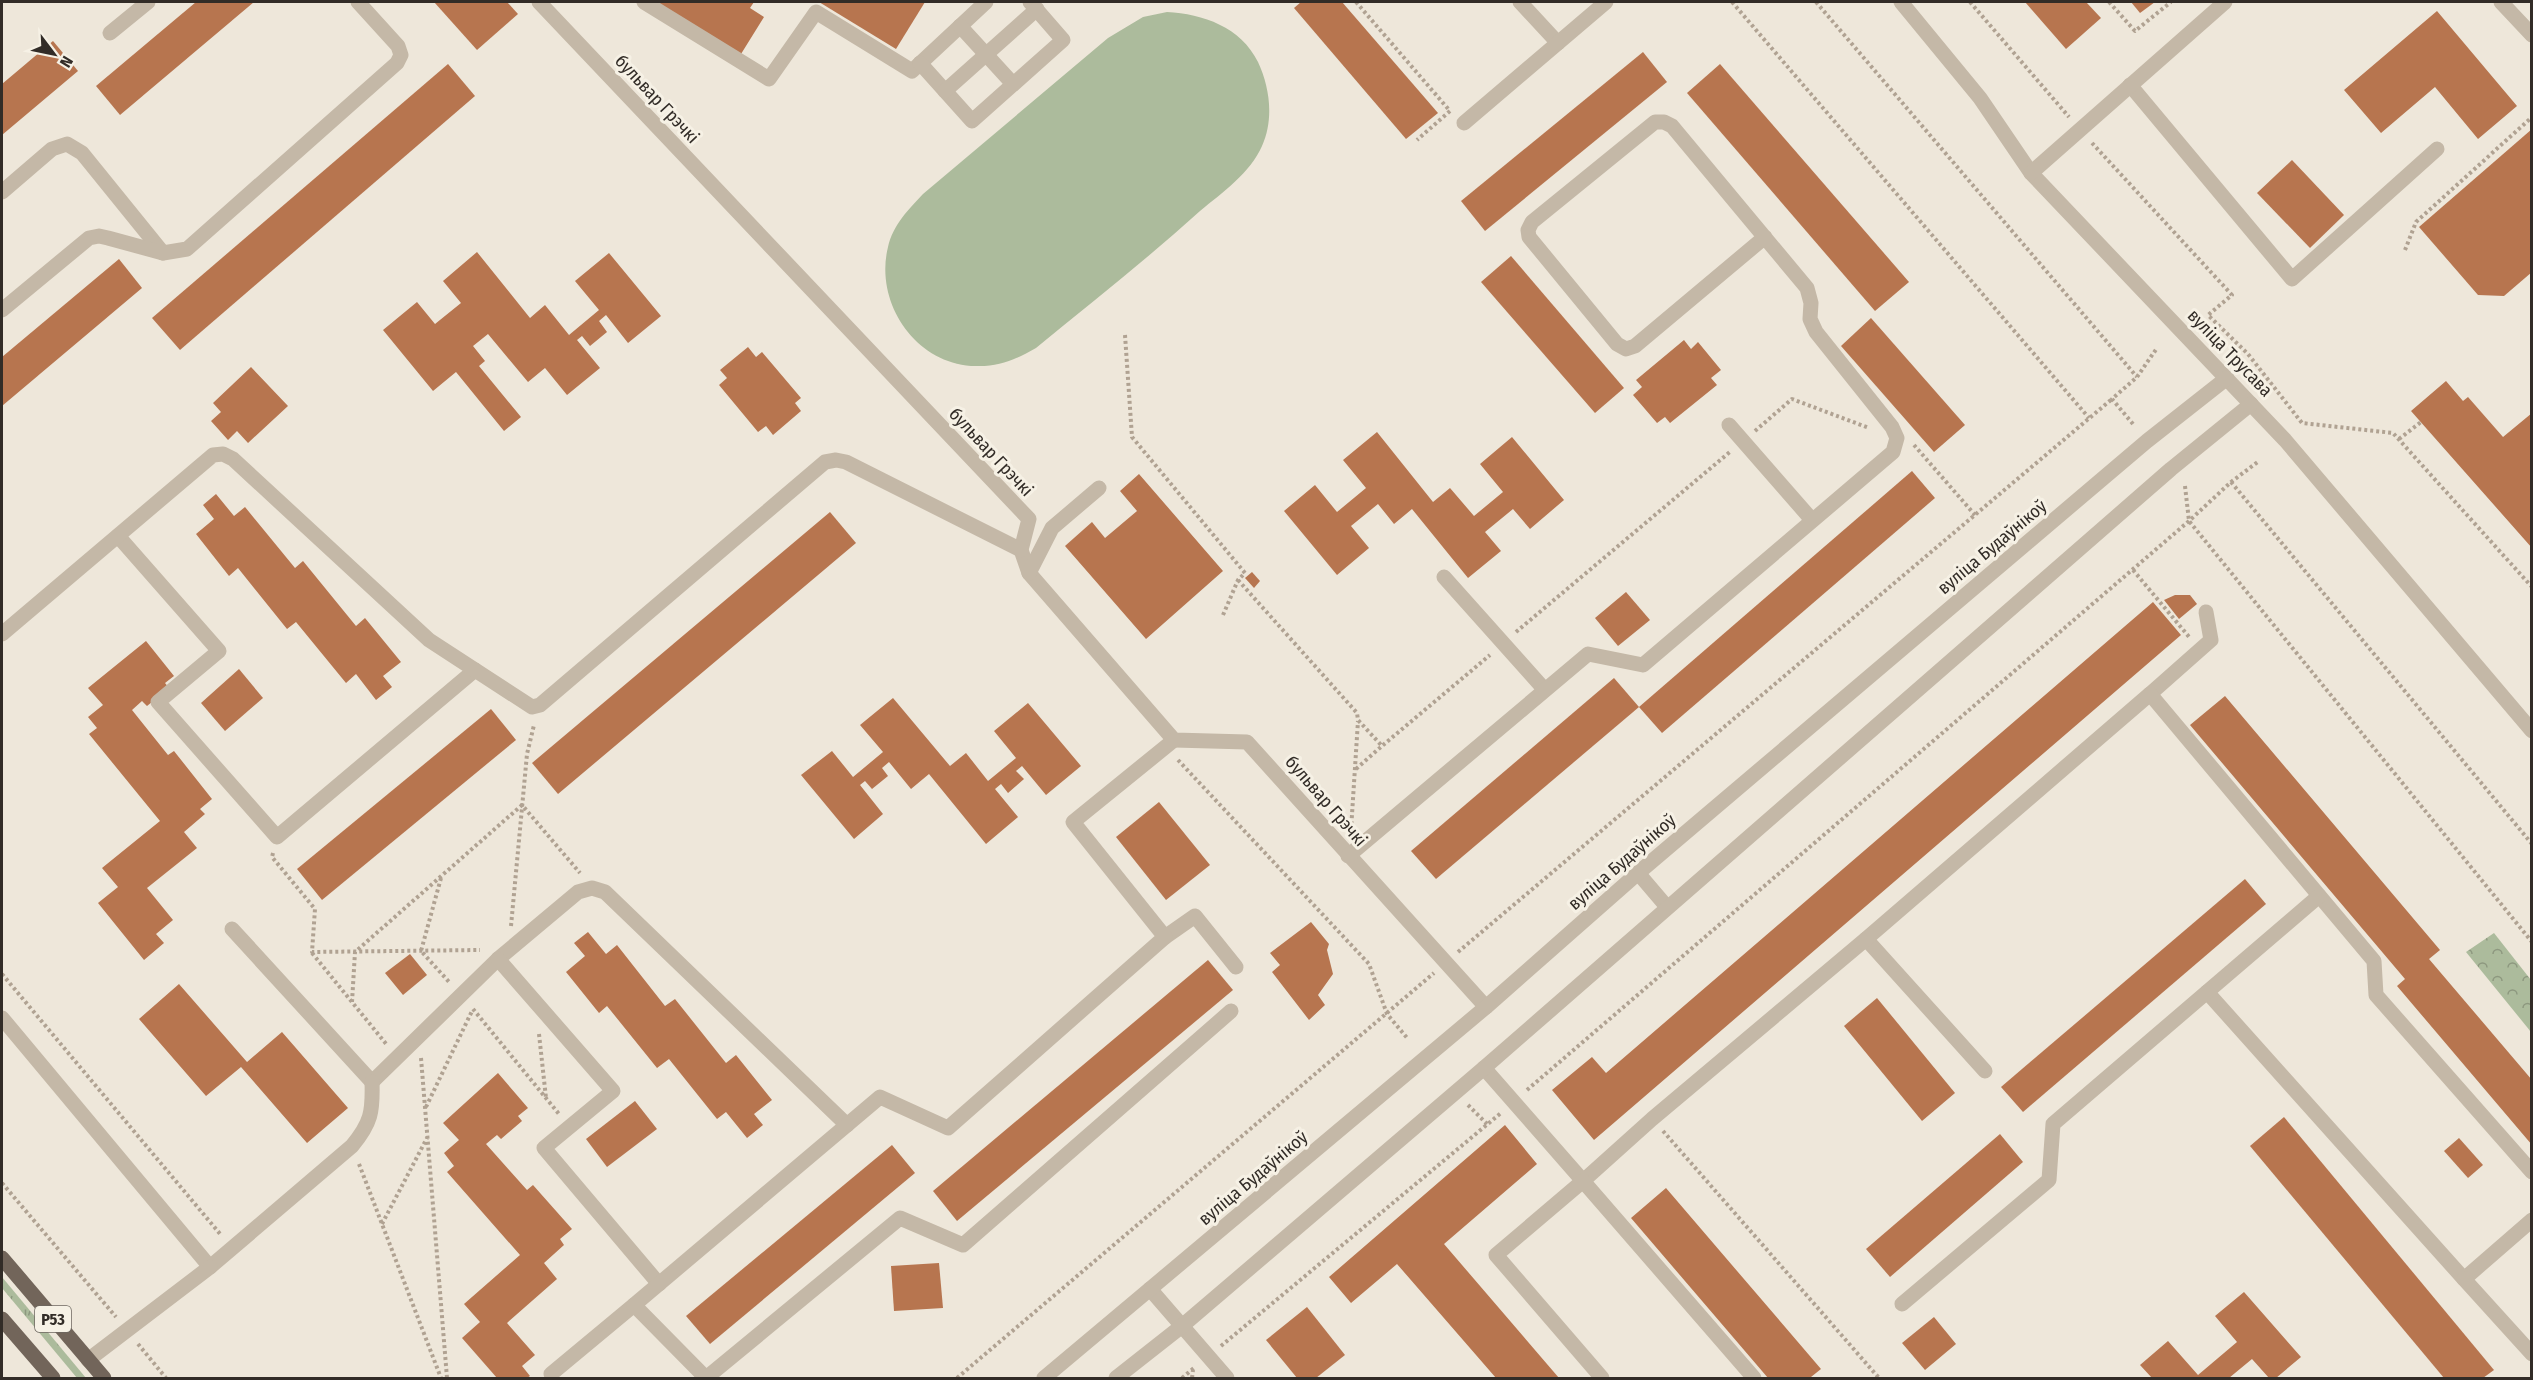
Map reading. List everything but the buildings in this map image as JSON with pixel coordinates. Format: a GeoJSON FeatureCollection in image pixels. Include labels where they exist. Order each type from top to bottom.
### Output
{"type":"FeatureCollection","features":[{"type":"Feature","properties":{"kind":"main road","name":"Р53"},"geometry":{"type":"LineString","coordinates":[[2,1258],[104,1378]]}},
{"type":"Feature","properties":{"kind":"main road","name":"Р53"},"geometry":{"type":"LineString","coordinates":[[2,1319],[53,1378]]}},
{"type":"Feature","properties":{"kind":"street"},"geometry":{"type":"LineString","coordinates":[[110,33],[148,2]]}},
{"type":"Feature","properties":{"kind":"street"},"geometry":{"type":"LineString","coordinates":[[2,310],[89,238],[99,236],[163,252],[188,249],[397,63],[401,55],[398,46],[358,2]]}},
{"type":"Feature","properties":{"kind":"street","name":"бульвар Грэчкі"},"geometry":{"type":"LineString","coordinates":[[539,2],[1029,519],[1021,550]]}},
{"type":"Feature","properties":{"kind":"street"},"geometry":{"type":"LineString","coordinates":[[644,2],[769,79],[816,12],[912,71],[986,2]]}},
{"type":"Feature","properties":{"kind":"street"},"geometry":{"type":"LineString","coordinates":[[1520,2],[1558,43]]}},
{"type":"Feature","properties":{"kind":"street"},"geometry":{"type":"LineString","coordinates":[[1464,123],[1606,2]]}},
{"type":"Feature","properties":{"kind":"street","name":"вуліца Трусава"},"geometry":{"type":"LineString","coordinates":[[1900,2],[1980,98],[2031,173],[2285,440],[2532,731]]}},
{"type":"Feature","properties":{"kind":"street"},"geometry":{"type":"LineString","coordinates":[[2031,173],[2225,2]]}},
{"type":"Feature","properties":{"kind":"street"},"geometry":{"type":"LineString","coordinates":[[2501,2],[2532,35]]}},
{"type":"Feature","properties":{"kind":"street"},"geometry":{"type":"LineString","coordinates":[[920,63],[945,91],[972,121],[1063,40],[1033,5],[987,53],[945,91]]}},
{"type":"Feature","properties":{"kind":"street"},"geometry":{"type":"LineString","coordinates":[[960,26],[1013,84]]}},
{"type":"Feature","properties":{"kind":"street"},"geometry":{"type":"LineString","coordinates":[[2130,85],[2292,279],[2437,149]]}},
{"type":"Feature","properties":{"kind":"street"},"geometry":{"type":"LineString","coordinates":[[1348,856],[1588,654],[1643,664],[1893,452],[1897,438],[1892,427],[1816,332],[1810,320],[1811,303],[1807,288],[1765,237],[1672,126],[1664,122],[1655,122],[1532,222],[1528,230],[1529,237],[1617,344],[1626,349],[1635,346],[1765,237]]}},
{"type":"Feature","properties":{"kind":"street"},"geometry":{"type":"LineString","coordinates":[[2,192],[52,149],[67,144],[82,153],[163,252]]}},
{"type":"Feature","properties":{"kind":"street","name":"вуліца Будаўнікоў"},"geometry":{"type":"LineString","coordinates":[[1044,1378],[1486,1007],[1638,873],[2147,441],[2227,378]]}},
{"type":"Feature","properties":{"kind":"street"},"geometry":{"type":"LineString","coordinates":[[1116,1378],[1182,1326],[1484,1068],[2171,469],[2251,404]]}},
{"type":"Feature","properties":{"kind":"street"},"geometry":{"type":"LineString","coordinates":[[1729,426],[1812,520]]}},
{"type":"Feature","properties":{"kind":"street"},"geometry":{"type":"LineString","coordinates":[[4,626],[117,536],[213,455],[223,454],[233,459],[429,640],[541,712],[825,462],[836,460],[846,462],[1021,550],[1029,573],[1169,744],[1073,822],[1165,937]]}},
{"type":"Feature","properties":{"kind":"street"},"geometry":{"type":"LineString","coordinates":[[1029,573],[1052,528],[1099,488]]}},
{"type":"Feature","properties":{"kind":"street"},"geometry":{"type":"LineString","coordinates":[[117,536],[219,651],[158,702],[278,837],[475,670]]}},
{"type":"Feature","properties":{"kind":"street"},"geometry":{"type":"LineString","coordinates":[[1444,577],[1544,689]]}},
{"type":"Feature","properties":{"kind":"street"},"geometry":{"type":"LineString","coordinates":[[1602,1378],[1496,1255],[2211,640],[2206,612]]}},
{"type":"Feature","properties":{"kind":"street"},"geometry":{"type":"LineString","coordinates":[[2150,694],[2373,961],[2376,995],[2532,1172]]}},
{"type":"Feature","properties":{"kind":"street","name":"бульвар Грэчкі"},"geometry":{"type":"LineString","coordinates":[[1169,744],[1247,742],[1486,1007]]}},
{"type":"Feature","properties":{"kind":"street"},"geometry":{"type":"LineString","coordinates":[[1638,873],[1667,907]]}},
{"type":"Feature","properties":{"kind":"street"},"geometry":{"type":"LineString","coordinates":[[372,1082],[503,954],[578,892],[592,888],[605,892],[847,1125]]}},
{"type":"Feature","properties":{"kind":"street"},"geometry":{"type":"LineString","coordinates":[[1902,1304],[2049,1180],[2053,1124],[2319,896]]}},
{"type":"Feature","properties":{"kind":"street"},"geometry":{"type":"LineString","coordinates":[[551,1374],[880,1097],[948,1128],[1165,937],[1195,916],[1236,967]]}},
{"type":"Feature","properties":{"kind":"street"},"geometry":{"type":"LineString","coordinates":[[88,1360],[210,1267],[352,1146],[367,1128],[373,1106],[372,1082],[231,929]]}},
{"type":"Feature","properties":{"kind":"street"},"geometry":{"type":"LineString","coordinates":[[1866,939],[1985,1071]]}},
{"type":"Feature","properties":{"kind":"street"},"geometry":{"type":"LineString","coordinates":[[503,954],[536,1003],[613,1090],[544,1148],[659,1284]]}},
{"type":"Feature","properties":{"kind":"street"},"geometry":{"type":"LineString","coordinates":[[2207,992],[2532,1354]]}},
{"type":"Feature","properties":{"kind":"street"},"geometry":{"type":"LineString","coordinates":[[634,1305],[706,1378],[900,1218],[963,1245],[1231,1011]]}},
{"type":"Feature","properties":{"kind":"street"},"geometry":{"type":"LineString","coordinates":[[2,1018],[210,1267]]}},
{"type":"Feature","properties":{"kind":"street"},"geometry":{"type":"LineString","coordinates":[[1484,1068],[1754,1378]]}},
{"type":"Feature","properties":{"kind":"street"},"geometry":{"type":"LineString","coordinates":[[2464,1279],[2532,1220]]}},
{"type":"Feature","properties":{"kind":"street"},"geometry":{"type":"LineString","coordinates":[[1150,1289],[1227,1378]]}},
{"type":"Feature","properties":{"kind":"path"},"geometry":{"type":"LineString","coordinates":[[1356,2],[1450,111],[1417,140]]}},
{"type":"Feature","properties":{"kind":"path"},"geometry":{"type":"LineString","coordinates":[[1732,2],[2089,418]]}},
{"type":"Feature","properties":{"kind":"path"},"geometry":{"type":"LineString","coordinates":[[1816,2],[2137,377]]}},
{"type":"Feature","properties":{"kind":"path"},"geometry":{"type":"LineString","coordinates":[[1970,2],[2079,130],[2232,295],[2208,315],[2248,354],[2302,423],[2393,433],[2532,587]]}},
{"type":"Feature","properties":{"kind":"path"},"geometry":{"type":"LineString","coordinates":[[2109,2],[2135,31],[2171,2]]}},
{"type":"Feature","properties":{"kind":"path"},"geometry":{"type":"LineString","coordinates":[[2405,250],[2416,222],[2532,117]]}},
{"type":"Feature","properties":{"kind":"path"},"geometry":{"type":"LineString","coordinates":[[1125,335],[1132,437],[1245,573],[1238,580],[1223,615]]}},
{"type":"Feature","properties":{"kind":"path"},"geometry":{"type":"LineString","coordinates":[[957,1378],[2112,399],[2137,377],[2157,348]]}},
{"type":"Feature","properties":{"kind":"path"},"geometry":{"type":"LineString","coordinates":[[1356,769],[1792,399],[1897,438],[1905,435],[1974,515]]}},
{"type":"Feature","properties":{"kind":"path"},"geometry":{"type":"LineString","coordinates":[[2112,399],[2133,424]]}},
{"type":"Feature","properties":{"kind":"path"},"geometry":{"type":"LineString","coordinates":[[2399,439],[2421,422]]}},
{"type":"Feature","properties":{"kind":"path"},"geometry":{"type":"LineString","coordinates":[[1182,1378],[1514,1102],[2189,521],[2231,482],[2259,461]]}},
{"type":"Feature","properties":{"kind":"path"},"geometry":{"type":"LineString","coordinates":[[2231,482],[2532,844]]}},
{"type":"Feature","properties":{"kind":"path"},"geometry":{"type":"LineString","coordinates":[[2185,486],[2189,521],[2532,942]]}},
{"type":"Feature","properties":{"kind":"path"},"geometry":{"type":"LineString","coordinates":[[1238,580],[1357,713],[1356,769],[1351,830]]}},
{"type":"Feature","properties":{"kind":"path"},"geometry":{"type":"LineString","coordinates":[[312,952],[421,951],[503,954],[527,754],[534,727],[541,712]]}},
{"type":"Feature","properties":{"kind":"path"},"geometry":{"type":"LineString","coordinates":[[534,727],[541,712]]}},
{"type":"Feature","properties":{"kind":"path"},"geometry":{"type":"LineString","coordinates":[[1358,720],[1382,746]]}},
{"type":"Feature","properties":{"kind":"path"},"geometry":{"type":"LineString","coordinates":[[1169,744],[1369,964],[1387,1014],[1408,1039]]}},
{"type":"Feature","properties":{"kind":"path"},"geometry":{"type":"LineString","coordinates":[[352,1002],[355,952],[522,805]]}},
{"type":"Feature","properties":{"kind":"path"},"geometry":{"type":"LineString","coordinates":[[522,805],[592,888]]}},
{"type":"Feature","properties":{"kind":"path"},"geometry":{"type":"LineString","coordinates":[[278,837],[272,856],[315,909],[312,952],[397,1058]]}},
{"type":"Feature","properties":{"kind":"path"},"geometry":{"type":"LineString","coordinates":[[421,951],[441,876]]}},
{"type":"Feature","properties":{"kind":"path"},"geometry":{"type":"LineString","coordinates":[[421,951],[461,995],[569,1126]]}},
{"type":"Feature","properties":{"kind":"path"},"geometry":{"type":"LineString","coordinates":[[2,974],[232,1247]]}},
{"type":"Feature","properties":{"kind":"path"},"geometry":{"type":"LineString","coordinates":[[425,1109],[478,1000]]}},
{"type":"Feature","properties":{"kind":"path"},"geometry":{"type":"LineString","coordinates":[[536,1003],[546,1098]]}},
{"type":"Feature","properties":{"kind":"path"},"geometry":{"type":"LineString","coordinates":[[419,1036],[447,1378]]}},
{"type":"Feature","properties":{"kind":"path"},"geometry":{"type":"LineString","coordinates":[[1466,1102],[1487,1124]]}},
{"type":"Feature","properties":{"kind":"path"},"geometry":{"type":"LineString","coordinates":[[1652,1119],[1879,1378]]}},
{"type":"Feature","properties":{"kind":"path"},"geometry":{"type":"LineString","coordinates":[[382,1224],[428,1137]]}},
{"type":"Feature","properties":{"kind":"path"},"geometry":{"type":"LineString","coordinates":[[352,1146],[441,1378]]}},
{"type":"Feature","properties":{"kind":"path"},"geometry":{"type":"LineString","coordinates":[[2,1183],[166,1378]]}},
{"type":"Feature","properties":{"kind":"path"},"geometry":{"type":"LineString","coordinates":[[1192,1378],[1193,1369]]}},
{"type":"Feature","properties":{"kind":"green space"},"geometry":{"type":"Polygon","coordinates":[[[1167,12],[1207,19],[1231,31],[1251,50],[1262,72],[1269,104],[1266,136],[1257,156],[1227,189],[1139,264],[1036,348],[1022,356],[1007,362],[976,366],[954,363],[935,355],[918,343],[904,327],[887,289],[885,268],[888,247],[897,225],[923,194],[1108,38],[1143,17],[1167,12]]]}},
{"type":"Feature","properties":{"kind":"green space"},"geometry":{"type":"Polygon","coordinates":[[[2494,933],[2531,980],[2531,1032],[2466,952],[2494,933]]]}},
{"type":"Feature","properties":{"kind":"green space"},"geometry":{"type":"Polygon","coordinates":[[[2,1277],[86,1378],[77,1378],[2,1288],[2,1277]]]}}]}
